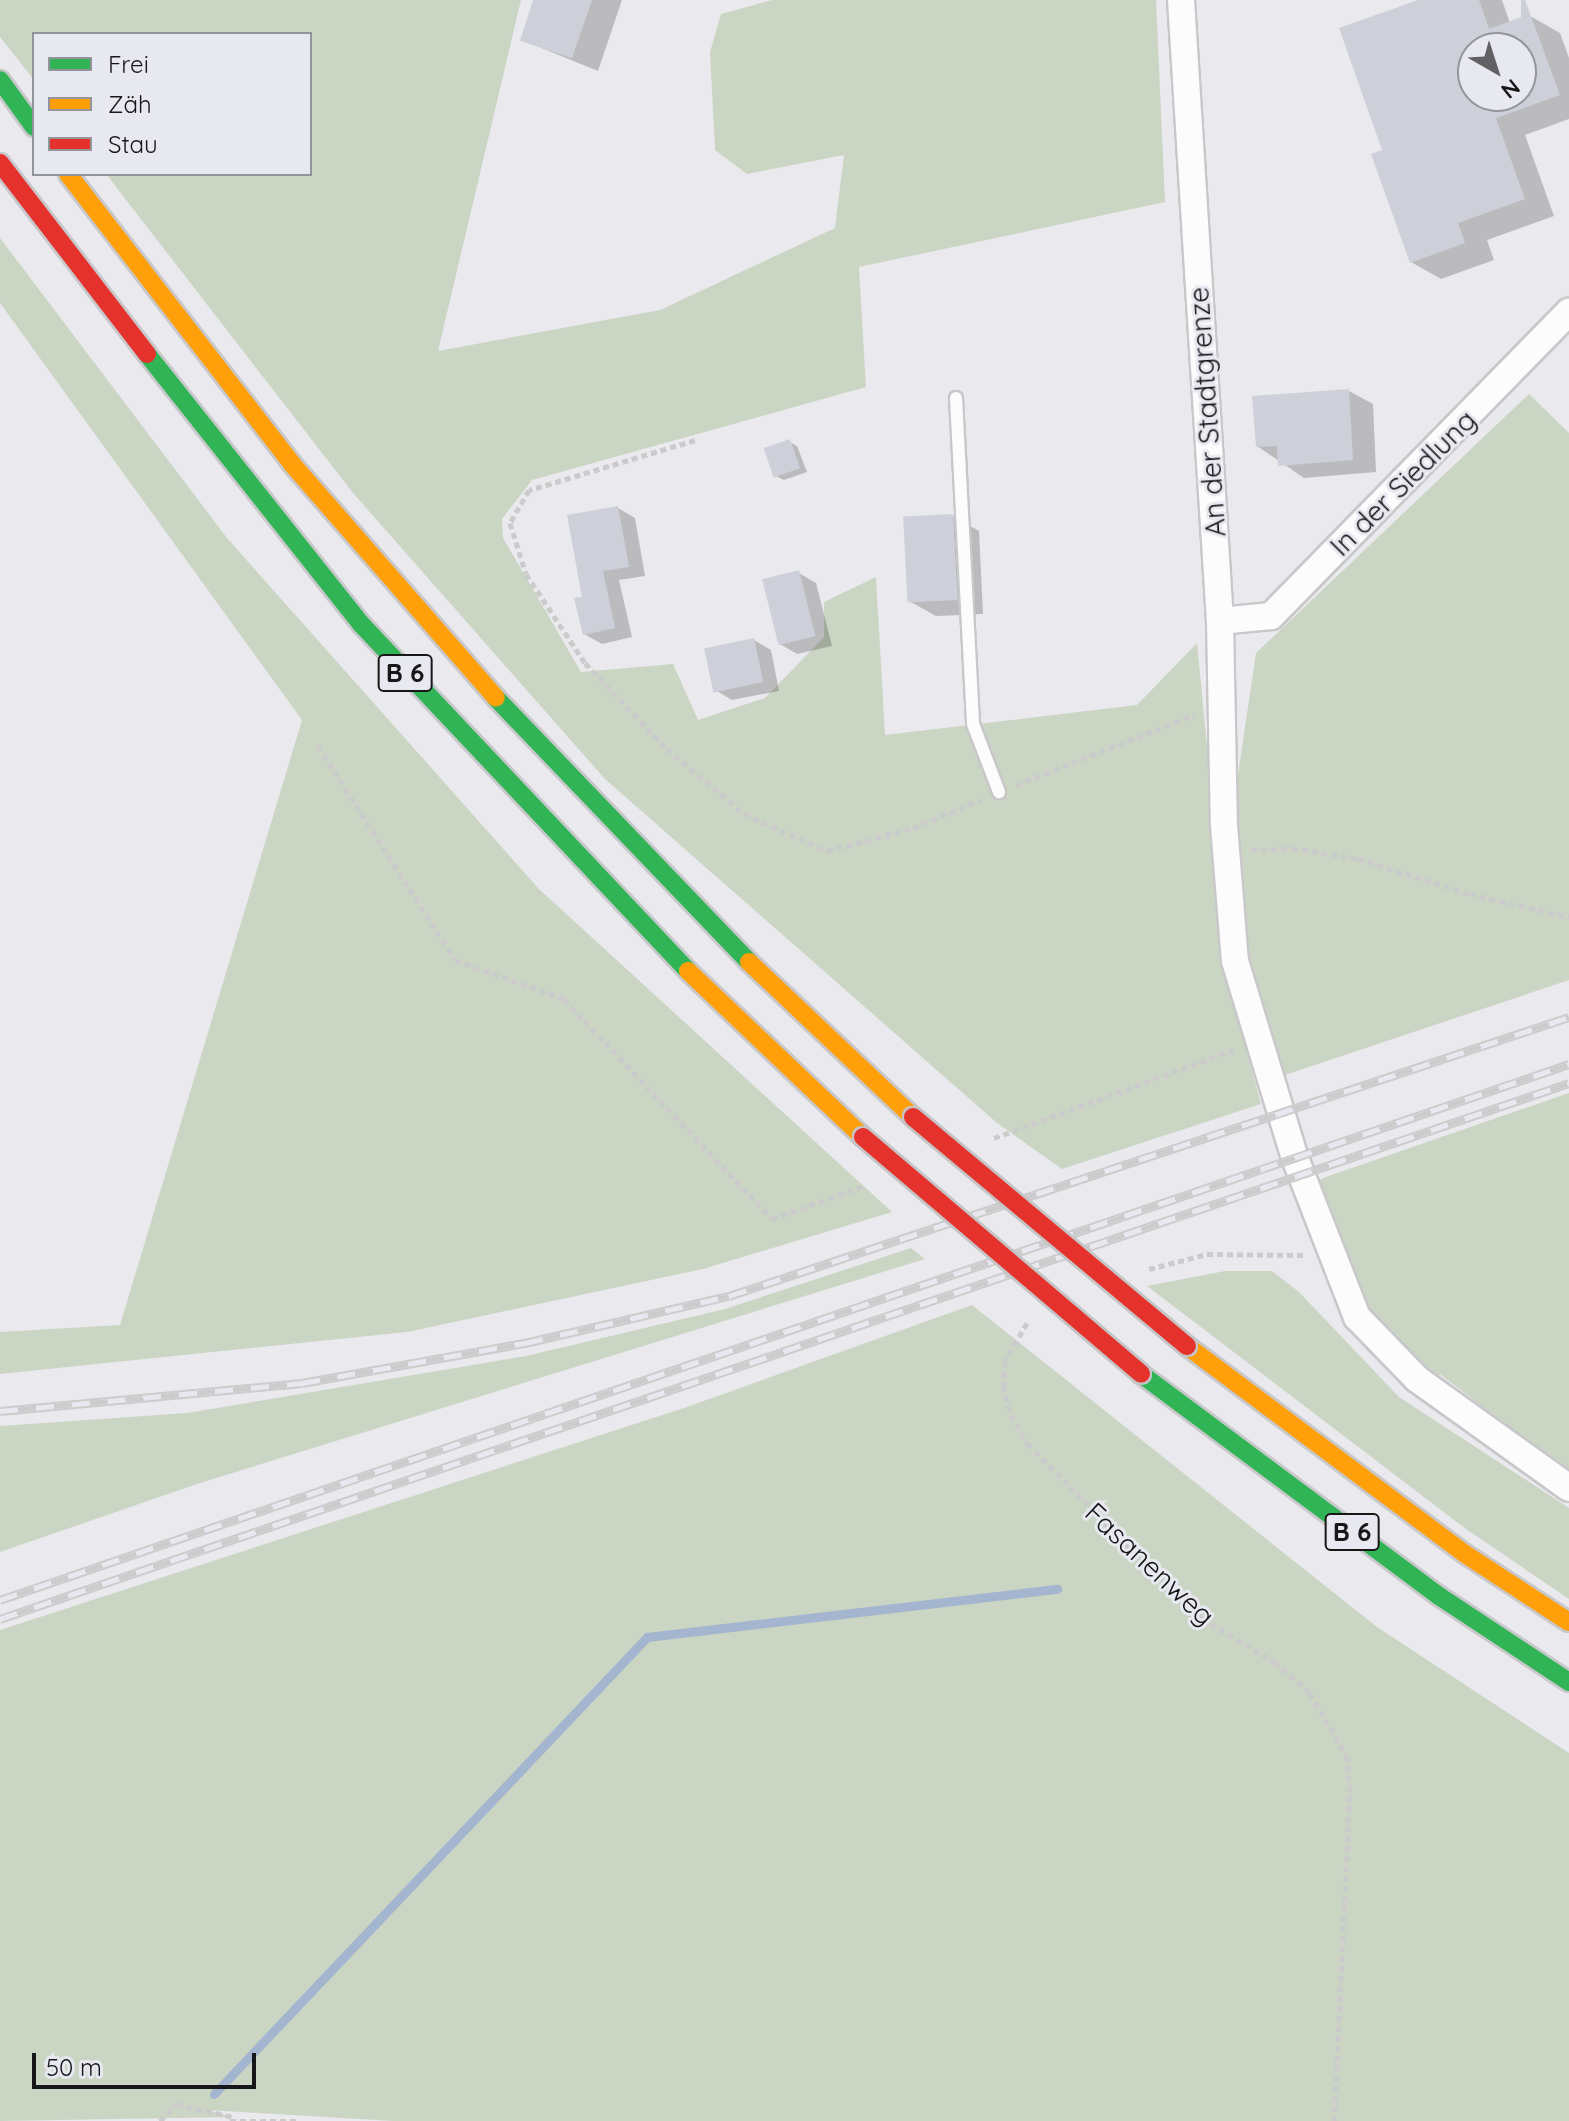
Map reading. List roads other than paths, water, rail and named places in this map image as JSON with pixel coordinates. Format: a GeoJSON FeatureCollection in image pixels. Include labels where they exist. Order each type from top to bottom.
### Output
{"type":"FeatureCollection","features":[{"type":"Feature","properties":{"kind":"highway"},"geometry":{"type":"LineString","coordinates":[[0,80],[32,124]]}},
{"type":"Feature","properties":{"kind":"highway","name":"B 6"},"geometry":{"type":"LineString","coordinates":[[0,163],[192,414],[362,625],[652,936],[863,1137],[1141,1374],[1439,1596],[1569,1682]]}},
{"type":"Feature","properties":{"kind":"highway","name":"B 6"},"geometry":{"type":"LineString","coordinates":[[70,176],[292,464],[506,710],[703,918],[913,1117],[1187,1346],[1465,1554],[1569,1622]]}},
{"type":"Feature","properties":{"kind":"street","name":"An der Stadtgrenze"},"geometry":{"type":"LineString","coordinates":[[1181,0],[1220,621],[1224,825],[1235,961],[1295,1158],[1357,1317],[1417,1379],[1569,1488]]}},
{"type":"Feature","properties":{"kind":"street","name":"In der Siedlung"},"geometry":{"type":"LineString","coordinates":[[1220,621],[1271,616],[1569,312]]}},
{"type":"Feature","properties":{"kind":"lane"},"geometry":{"type":"LineString","coordinates":[[956,398],[973,724],[999,792]]}},
{"type":"Feature","properties":{"kind":"waterway"},"geometry":{"type":"LineString","coordinates":[[214,2094],[647,1637],[1057,1589]]}},
{"type":"Feature","properties":{"kind":"railway"},"geometry":{"type":"LineString","coordinates":[[0,1411],[302,1383],[525,1343],[729,1296],[1569,1017]]}},
{"type":"Feature","properties":{"kind":"railway"},"geometry":{"type":"LineString","coordinates":[[0,1600],[1569,1064]]}},
{"type":"Feature","properties":{"kind":"railway"},"geometry":{"type":"LineString","coordinates":[[0,1619],[1569,1083]]}}]}
